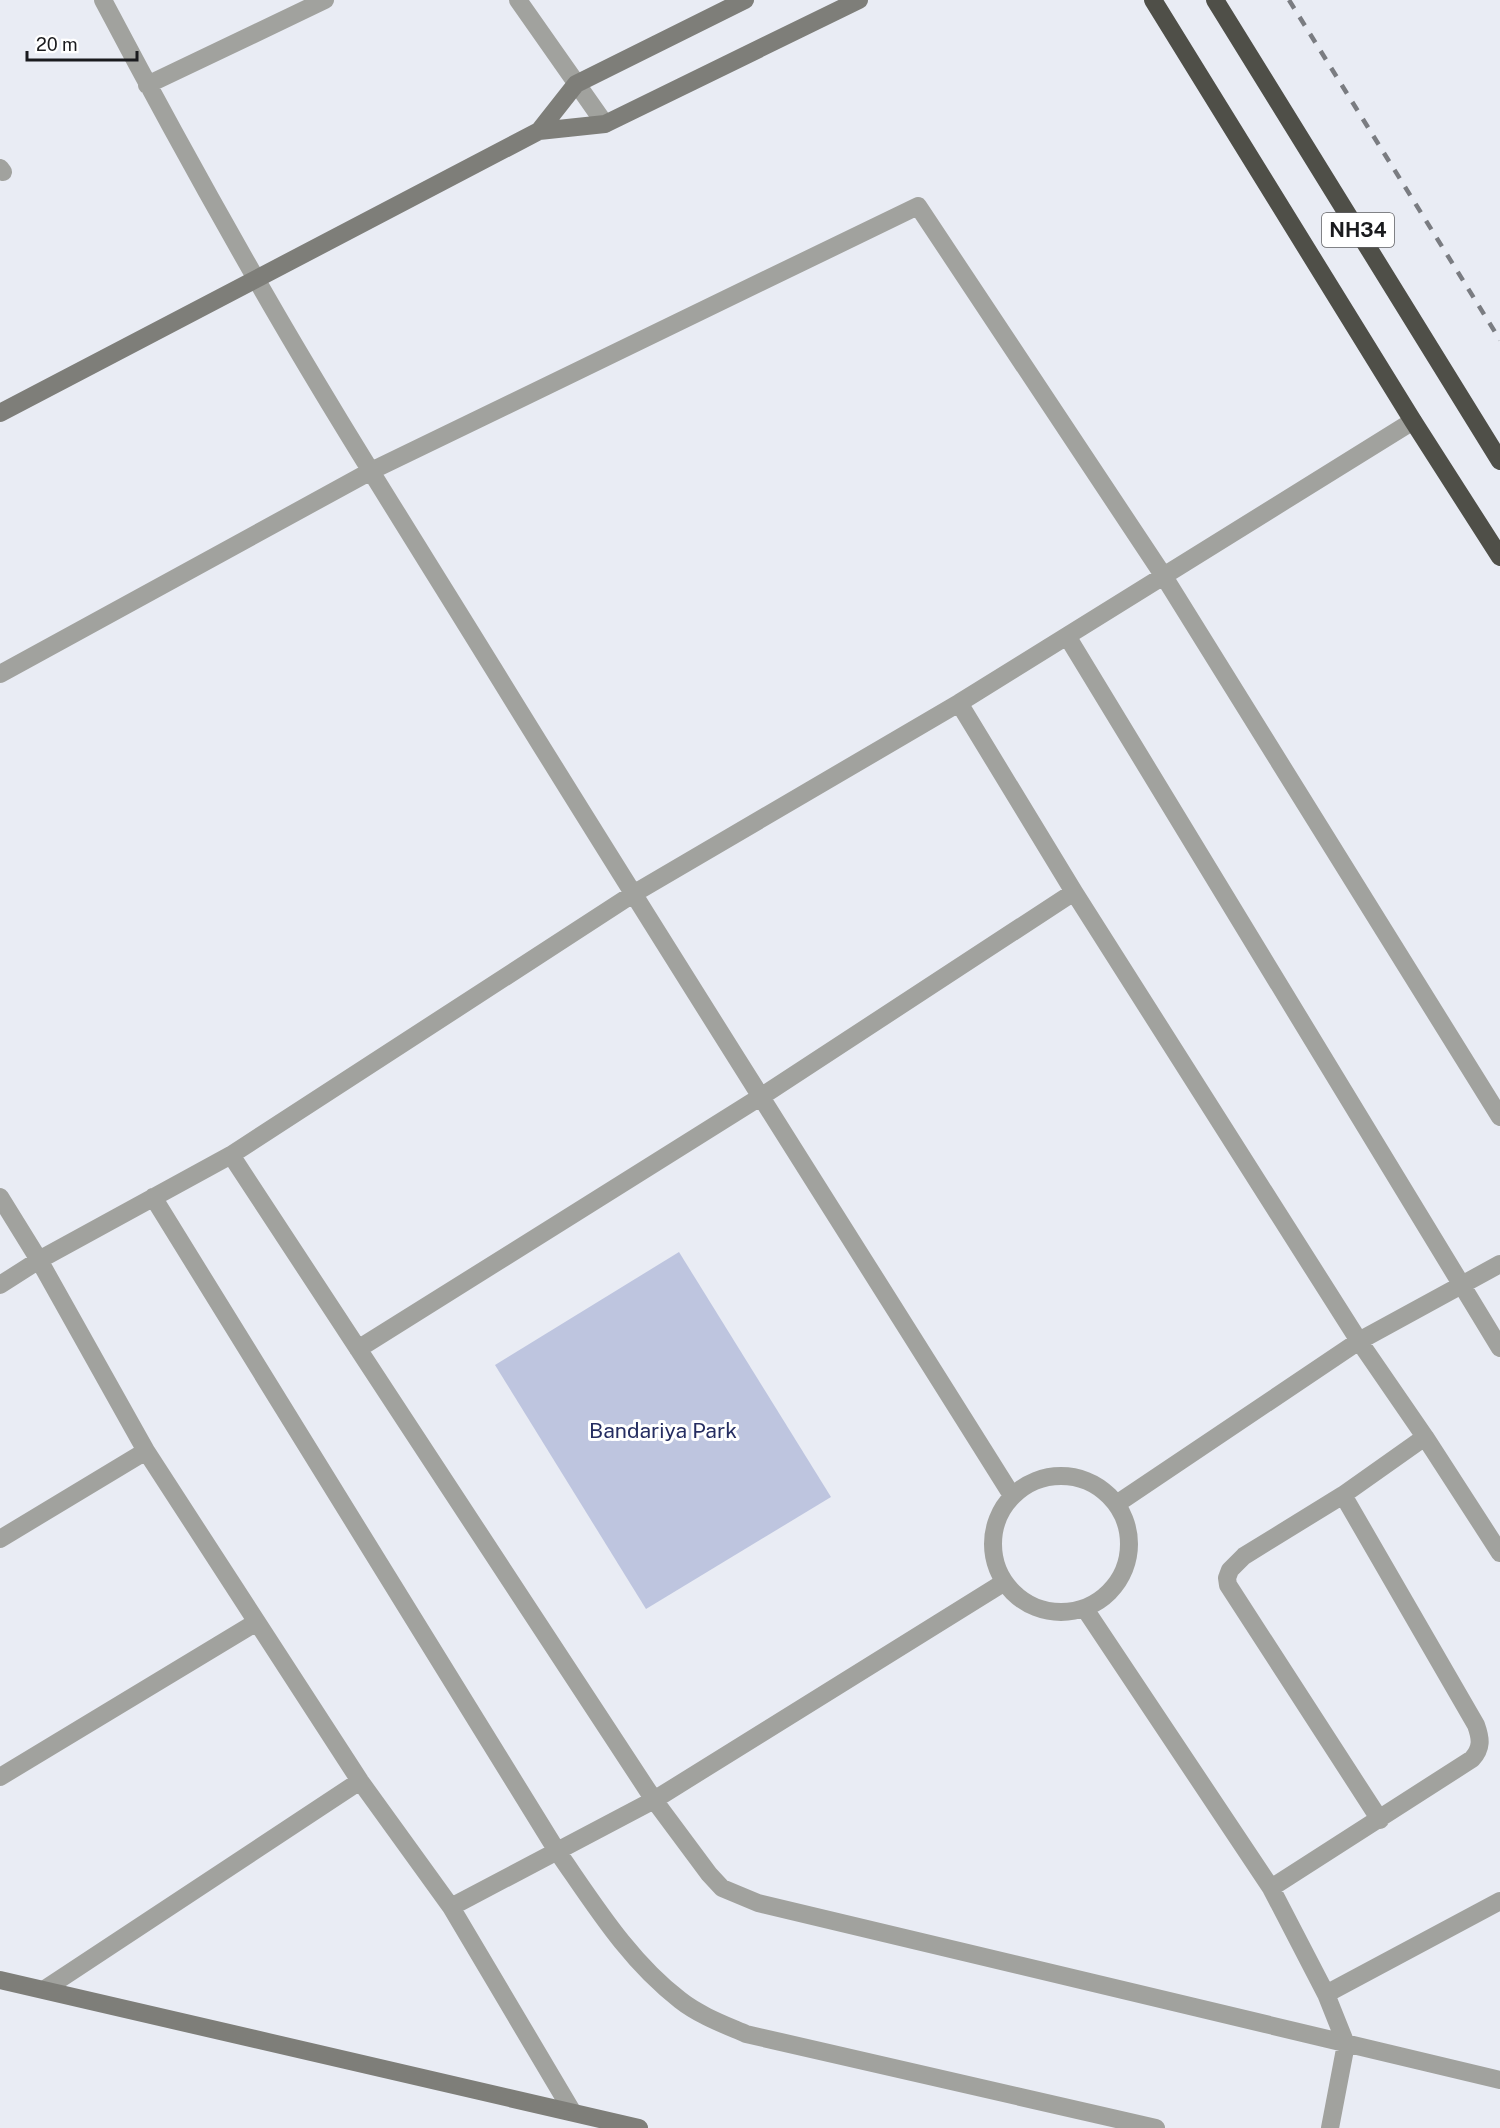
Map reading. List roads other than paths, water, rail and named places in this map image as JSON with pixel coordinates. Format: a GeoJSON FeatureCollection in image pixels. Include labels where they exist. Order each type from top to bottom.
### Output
{"type":"FeatureCollection","features":[{"type":"Feature","properties":{"kind":"highway","name":"NH34"},"geometry":{"type":"LineString","coordinates":[[1153,0],[1413,421],[1500,557]]}},
{"type":"Feature","properties":{"kind":"highway","name":"NH34"},"geometry":{"type":"LineString","coordinates":[[1215,0],[1500,461]]}},
{"type":"Feature","properties":{"kind":"street"},"geometry":{"type":"LineString","coordinates":[[103,0],[147,85],[257,280],[371,471],[633,894],[1011,1494]]}},
{"type":"Feature","properties":{"kind":"street"},"geometry":{"type":"LineString","coordinates":[[147,85],[325,0]]}},
{"type":"Feature","properties":{"kind":"street"},"geometry":{"type":"LineString","coordinates":[[518,0],[605,124]]}},
{"type":"Feature","properties":{"kind":"street"},"geometry":{"type":"LineString","coordinates":[[539,131],[576,84],[745,0]]}},
{"type":"Feature","properties":{"kind":"street"},"geometry":{"type":"LineString","coordinates":[[0,413],[539,131],[605,124],[859,0]]}},
{"type":"Feature","properties":{"kind":"street"},"geometry":{"type":"LineString","coordinates":[[0,674],[371,471],[918,206],[1163,575],[1500,1117]]}},
{"type":"Feature","properties":{"kind":"street"},"geometry":{"type":"LineString","coordinates":[[0,1285],[39,1260],[231,1155],[633,894],[959,703],[1413,421]]}},
{"type":"Feature","properties":{"kind":"street"},"geometry":{"type":"LineString","coordinates":[[1066,636],[1500,1348]]}},
{"type":"Feature","properties":{"kind":"street"},"geometry":{"type":"LineString","coordinates":[[959,703],[1074,892],[1359,1341],[1500,1553]]}},
{"type":"Feature","properties":{"kind":"street"},"geometry":{"type":"LineString","coordinates":[[358,1349],[762,1096],[1074,892]]}},
{"type":"Feature","properties":{"kind":"street"},"geometry":{"type":"LineString","coordinates":[[231,1155],[654,1800],[722,1888],[758,1903],[1500,2080]]}},
{"type":"Feature","properties":{"kind":"street"},"geometry":{"type":"LineString","coordinates":[[0,1197],[39,1260],[146,1451],[255,1623],[360,1781],[451,1907],[572,2111]]}},
{"type":"Feature","properties":{"kind":"street"},"geometry":{"type":"LineString","coordinates":[[153,1197],[557,1851],[627,1951],[655,1979],[682,2002],[717,2022],[746,2034],[1156,2128]]}},
{"type":"Feature","properties":{"kind":"street"},"geometry":{"type":"LineString","coordinates":[[1118,1503],[1359,1341],[1500,1264]]}},
{"type":"Feature","properties":{"kind":"street"},"geometry":{"type":"LineString","coordinates":[[1380,1820],[1228,1585],[1227,1578],[1230,1570],[1244,1556],[1343,1495],[1425,1437]]}},
{"type":"Feature","properties":{"kind":"street"},"geometry":{"type":"LineString","coordinates":[[0,1539],[146,1451]]}},
{"type":"Feature","properties":{"kind":"street"},"geometry":{"type":"LineString","coordinates":[[1046,1475],[1086,1478],[1118,1503],[1130,1532],[1128,1564],[1112,1592],[1085,1609],[1055,1613],[1025,1604],[1003,1583],[991,1537],[1011,1494],[1046,1475]]}},
{"type":"Feature","properties":{"kind":"street"},"geometry":{"type":"LineString","coordinates":[[1271,1888],[1472,1760],[1480,1745],[1481,1737],[1476,1725],[1343,1495]]}},
{"type":"Feature","properties":{"kind":"street"},"geometry":{"type":"LineString","coordinates":[[451,1907],[654,1800],[1003,1583]]}},
{"type":"Feature","properties":{"kind":"street"},"geometry":{"type":"LineString","coordinates":[[1085,1609],[1271,1888],[1326,1994],[1347,2044],[1330,2128]]}},
{"type":"Feature","properties":{"kind":"street"},"geometry":{"type":"LineString","coordinates":[[0,1777],[255,1623]]}},
{"type":"Feature","properties":{"kind":"street"},"geometry":{"type":"LineString","coordinates":[[45,1989],[360,1781]]}},
{"type":"Feature","properties":{"kind":"street"},"geometry":{"type":"LineString","coordinates":[[1326,1994],[1500,1900]]}},
{"type":"Feature","properties":{"kind":"street"},"geometry":{"type":"LineString","coordinates":[[1,1978],[639,2128]]}},
{"type":"Feature","properties":{"kind":"railway"},"geometry":{"type":"LineString","coordinates":[[1289,0],[1500,340]]}},
{"type":"Feature","properties":{"kind":"park label","name":"Bandariya Park"},"geometry":{"type":"Point","coordinates":[663,1431]}}]}
